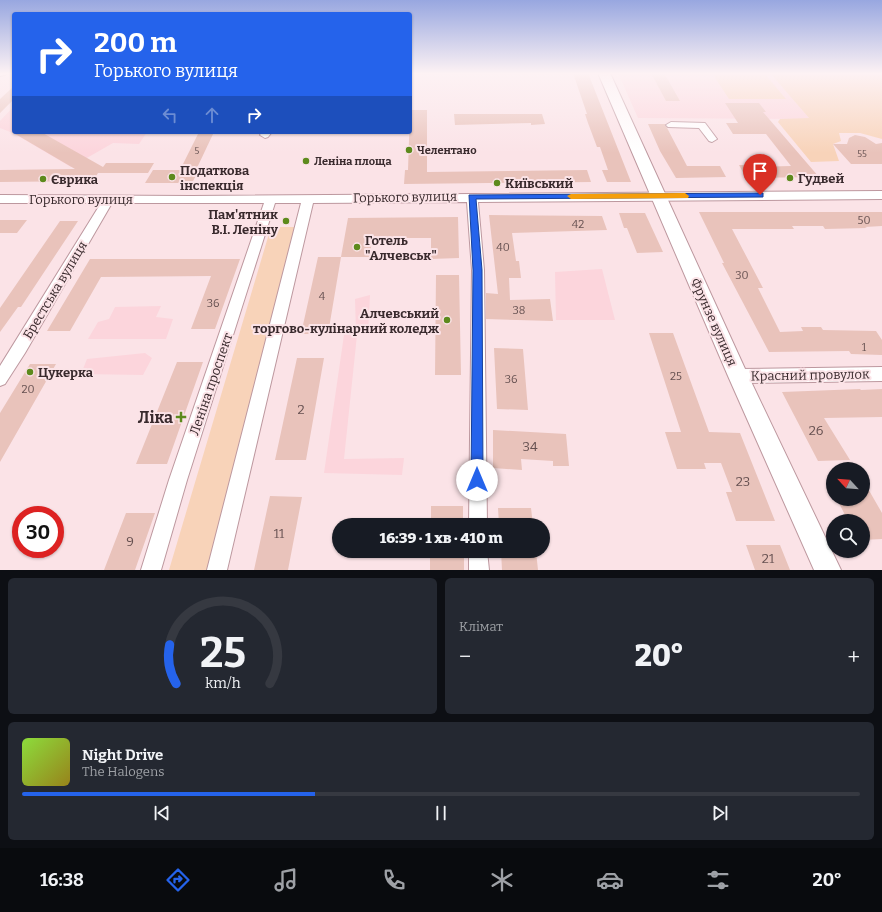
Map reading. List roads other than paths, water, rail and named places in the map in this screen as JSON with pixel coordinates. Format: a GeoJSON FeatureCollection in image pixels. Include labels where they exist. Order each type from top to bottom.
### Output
{"type":"FeatureCollection","features":[{"type":"Feature","properties":{"kind":"street","name":"Фрунзе вулиця"},"geometry":{"type":"LineString","coordinates":[[616,100],[738,376],[828,570]]}},
{"type":"Feature","properties":{"kind":"street"},"geometry":{"type":"LineString","coordinates":[[671,125],[702,125],[712,139]]}},
{"type":"Feature","properties":{"kind":"street","name":"Горького вулиця"},"geometry":{"type":"LineString","coordinates":[[0,199],[308,199],[882,195]]}},
{"type":"Feature","properties":{"kind":"street"},"geometry":{"type":"LineString","coordinates":[[472,197],[478,270],[478,518]]}},
{"type":"Feature","properties":{"kind":"street","name":"Брестська вулиця"},"geometry":{"type":"LineString","coordinates":[[0,379],[20,349],[109,199]]}},
{"type":"Feature","properties":{"kind":"street","name":"Леніна проспект"},"geometry":{"type":"LineString","coordinates":[[151,570],[178,480],[271,199]]}},
{"type":"Feature","properties":{"kind":"street"},"geometry":{"type":"LineString","coordinates":[[217,570],[308,199]]}},
{"type":"Feature","properties":{"kind":"street","name":"Красний провулок"},"geometry":{"type":"LineString","coordinates":[[738,376],[882,374]]}},
{"type":"Feature","properties":{"kind":"street"},"geometry":{"type":"LineString","coordinates":[[478,558],[478,570]]}},
{"type":"Feature","properties":{"kind":"place","name":"Челентано"},"geometry":{"type":"Point","coordinates":[409,150]}},
{"type":"Feature","properties":{"kind":"place","name":"Леніна площа"},"geometry":{"type":"Point","coordinates":[306,161]}},
{"type":"Feature","properties":{"kind":"place","name":"Податкова інспекція"},"geometry":{"type":"Point","coordinates":[172,177]}},
{"type":"Feature","properties":{"kind":"place","name":"Гудвей"},"geometry":{"type":"Point","coordinates":[790,178]}},
{"type":"Feature","properties":{"kind":"place","name":"Єврика"},"geometry":{"type":"Point","coordinates":[43,179]}},
{"type":"Feature","properties":{"kind":"place","name":"Київський"},"geometry":{"type":"Point","coordinates":[497,183]}},
{"type":"Feature","properties":{"kind":"place","name":"Пам'ятник В.I. Ленiну"},"geometry":{"type":"Point","coordinates":[286,221]}},
{"type":"Feature","properties":{"kind":"place","name":"Готель \"Алчевськ\""},"geometry":{"type":"Point","coordinates":[357,247]}},
{"type":"Feature","properties":{"kind":"place","name":"Алчевський торгово-кулінарний коледж"},"geometry":{"type":"Point","coordinates":[447,320]}},
{"type":"Feature","properties":{"kind":"place","name":"Цукерка"},"geometry":{"type":"Point","coordinates":[30,372]}},
{"type":"Feature","properties":{"kind":"place","name":"Ліка"},"geometry":{"type":"Point","coordinates":[181,417]}}]}
